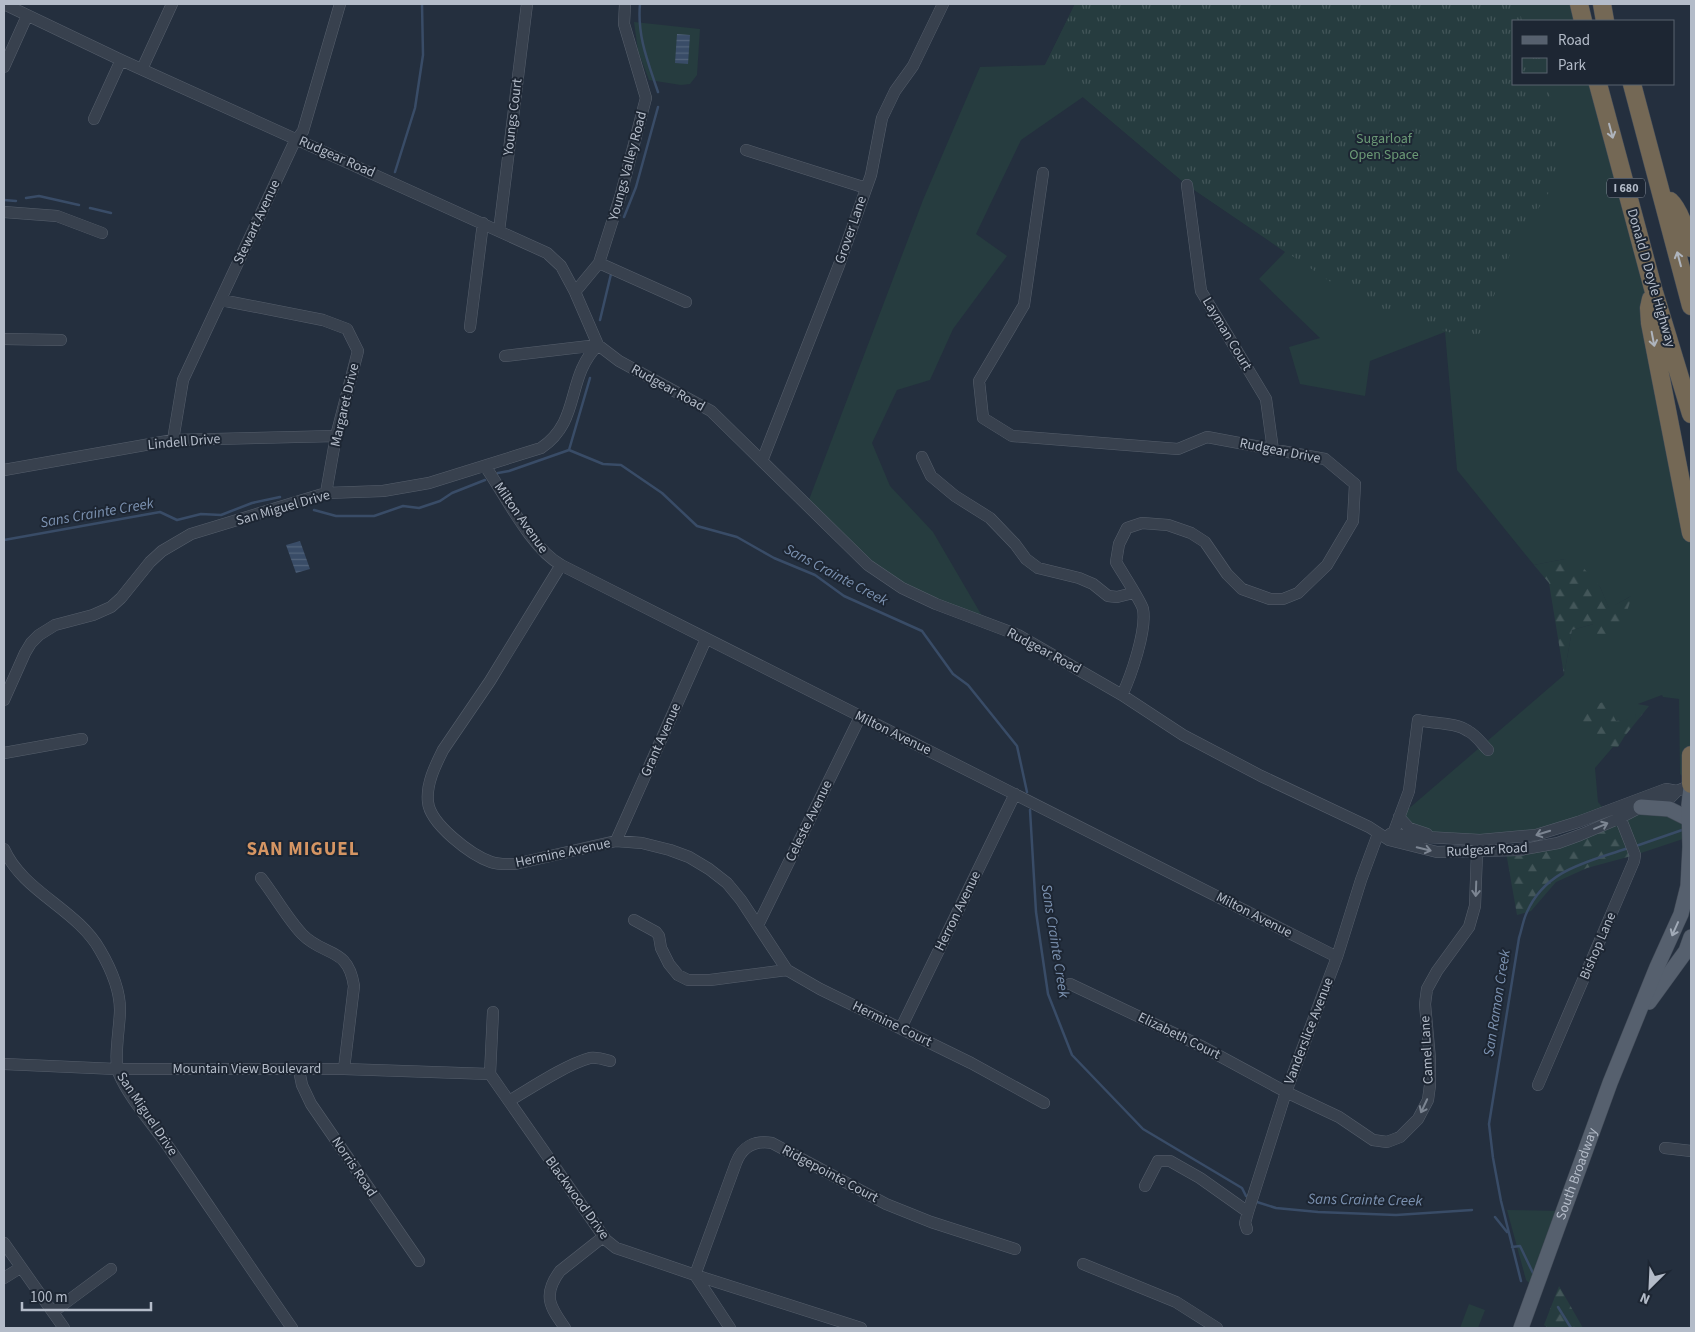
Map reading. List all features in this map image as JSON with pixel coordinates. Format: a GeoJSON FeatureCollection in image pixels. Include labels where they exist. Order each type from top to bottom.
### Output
{"type":"FeatureCollection","features":[{"type":"Feature","properties":{"kind":"highway"},"geometry":{"type":"LineString","coordinates":[[1579,4],[1583,20]]}},
{"type":"Feature","properties":{"kind":"highway"},"geometry":{"type":"LineString","coordinates":[[1602,4],[1605,20]]}},
{"type":"Feature","properties":{"kind":"highway"},"geometry":{"type":"LineString","coordinates":[[1613,4],[1616,20]]}},
{"type":"Feature","properties":{"kind":"highway","name":"Donald D Doyle Highway"},"geometry":{"type":"LineString","coordinates":[[1598,85],[1654,292],[1691,414]]}},
{"type":"Feature","properties":{"kind":"highway","name":"I 680"},"geometry":{"type":"LineString","coordinates":[[1621,85],[1629,116],[1646,136]]}},
{"type":"Feature","properties":{"kind":"highway","name":"I 680"},"geometry":{"type":"LineString","coordinates":[[1632,85],[1691,306]]}},
{"type":"Feature","properties":{"kind":"highway"},"geometry":{"type":"LineString","coordinates":[[1661,194],[1673,203],[1691,248]]}},
{"type":"Feature","properties":{"kind":"highway"},"geometry":{"type":"LineString","coordinates":[[1654,292],[1649,308],[1650,324],[1691,533]]}},
{"type":"Feature","properties":{"kind":"highway"},"geometry":{"type":"LineString","coordinates":[[1688,786],[1691,755]]}},
{"type":"Feature","properties":{"kind":"main road","name":"South Broadway"},"geometry":{"type":"LineString","coordinates":[[1521,1328],[1610,1083],[1681,914],[1688,886],[1690,847],[1688,786]]}},
{"type":"Feature","properties":{"kind":"main road"},"geometry":{"type":"LineString","coordinates":[[1641,803],[1669,809],[1689,819]]}},
{"type":"Feature","properties":{"kind":"main road","name":"South Broadway"},"geometry":{"type":"LineString","coordinates":[[1636,1022],[1686,950],[1691,937]]}},
{"type":"Feature","properties":{"kind":"street","name":"Rudgear Road"},"geometry":{"type":"LineString","coordinates":[[4,4],[121,60],[547,252],[561,266],[575,292],[598,345],[620,361],[711,411],[868,565],[902,588],[936,604],[1018,635],[1122,695],[1183,735],[1261,776],[1369,827],[1389,840],[1437,852],[1536,836],[1578,822],[1618,812],[1641,803],[1670,798],[1688,786]]}},
{"type":"Feature","properties":{"kind":"street"},"geometry":{"type":"LineString","coordinates":[[142,69],[172,4]]}},
{"type":"Feature","properties":{"kind":"street","name":"Stewart Avenue"},"geometry":{"type":"LineString","coordinates":[[173,440],[183,380],[293,145],[303,131],[340,4]]}},
{"type":"Feature","properties":{"kind":"street","name":"Youngs Court"},"geometry":{"type":"LineString","coordinates":[[499,230],[527,4]]}},
{"type":"Feature","properties":{"kind":"street","name":"Youngs Valley Road"},"geometry":{"type":"LineString","coordinates":[[575,292],[600,263],[621,194],[646,98],[624,24],[625,4]]}},
{"type":"Feature","properties":{"kind":"street","name":"Grover Lane"},"geometry":{"type":"LineString","coordinates":[[762,461],[839,265],[871,174],[882,118],[894,91],[913,66],[943,4]]}},
{"type":"Feature","properties":{"kind":"street"},"geometry":{"type":"LineString","coordinates":[[4,67],[27,16]]}},
{"type":"Feature","properties":{"kind":"street"},"geometry":{"type":"LineString","coordinates":[[94,119],[121,60]]}},
{"type":"Feature","properties":{"kind":"street"},"geometry":{"type":"LineString","coordinates":[[746,150],[866,188]]}},
{"type":"Feature","properties":{"kind":"street","name":"Rudgear Drive"},"geometry":{"type":"LineString","coordinates":[[1043,173],[1024,305],[979,381],[983,418],[1012,436],[1178,449],[1207,437],[1325,459],[1355,484],[1353,521],[1327,565],[1298,593],[1283,599],[1270,599],[1242,590],[1227,574],[1205,542],[1191,533],[1168,525],[1142,522],[1127,528],[1119,544],[1116,562],[1143,608],[1142,631],[1130,678],[1122,695]]}},
{"type":"Feature","properties":{"kind":"street","name":"Layman Court"},"geometry":{"type":"LineString","coordinates":[[1187,185],[1201,291],[1266,399],[1273,450]]}},
{"type":"Feature","properties":{"kind":"street"},"geometry":{"type":"LineString","coordinates":[[4,212],[57,216],[102,233]]}},
{"type":"Feature","properties":{"kind":"street"},"geometry":{"type":"LineString","coordinates":[[470,327],[483,223]]}},
{"type":"Feature","properties":{"kind":"street"},"geometry":{"type":"LineString","coordinates":[[600,263],[686,302]]}},
{"type":"Feature","properties":{"kind":"street","name":"Margaret Drive"},"geometry":{"type":"LineString","coordinates":[[220,300],[323,320],[347,329],[358,351],[336,436],[326,493]]}},
{"type":"Feature","properties":{"kind":"street"},"geometry":{"type":"LineString","coordinates":[[4,339],[61,340]]}},
{"type":"Feature","properties":{"kind":"street"},"geometry":{"type":"LineString","coordinates":[[505,356],[598,345]]}},
{"type":"Feature","properties":{"kind":"street","name":"San Miguel Drive"},"geometry":{"type":"LineString","coordinates":[[4,700],[25,653],[39,634],[55,625],[93,615],[111,607],[162,550],[191,534],[326,493],[383,491],[429,483],[533,451],[551,442],[559,433],[572,405],[582,365],[598,345]]}},
{"type":"Feature","properties":{"kind":"street","name":"Lindell Drive"},"geometry":{"type":"LineString","coordinates":[[4,470],[173,440],[336,436]]}},
{"type":"Feature","properties":{"kind":"street"},"geometry":{"type":"LineString","coordinates":[[922,457],[931,476],[955,496],[990,518],[1015,544],[1026,559],[1038,568],[1080,578],[1093,584],[1108,596],[1117,597],[1133,593]]}},
{"type":"Feature","properties":{"kind":"street","name":"Milton Avenue"},"geometry":{"type":"LineString","coordinates":[[485,466],[533,540],[550,558],[561,565],[1337,957]]}},
{"type":"Feature","properties":{"kind":"street","name":"Hermine Avenue"},"geometry":{"type":"LineString","coordinates":[[561,565],[490,681],[443,750],[432,773],[428,795],[428,805],[432,813],[450,836],[480,857],[492,862],[515,864],[616,840],[642,843],[670,850],[689,857],[709,869],[727,884],[741,900],[758,925]]}},
{"type":"Feature","properties":{"kind":"street","name":"Grant Avenue"},"geometry":{"type":"LineString","coordinates":[[616,840],[706,639]]}},
{"type":"Feature","properties":{"kind":"street","name":"Celeste Avenue"},"geometry":{"type":"LineString","coordinates":[[758,925],[860,717]]}},
{"type":"Feature","properties":{"kind":"street"},"geometry":{"type":"LineString","coordinates":[[1393,834],[1409,790],[1418,720],[1434,724],[1450,724],[1468,731],[1488,750]]}},
{"type":"Feature","properties":{"kind":"street"},"geometry":{"type":"LineString","coordinates":[[4,753],[82,739]]}},
{"type":"Feature","properties":{"kind":"street","name":"Herron Avenue"},"geometry":{"type":"LineString","coordinates":[[901,1028],[1015,794]]}},
{"type":"Feature","properties":{"kind":"street","name":"Bishop Lane"},"geometry":{"type":"LineString","coordinates":[[1538,1085],[1634,861],[1635,855],[1618,812]]}},
{"type":"Feature","properties":{"kind":"street"},"geometry":{"type":"LineString","coordinates":[[1399,817],[1409,828],[1436,838]]}},
{"type":"Feature","properties":{"kind":"street","name":"Rudgear Road"},"geometry":{"type":"LineString","coordinates":[[1378,834],[1436,838],[1479,846]]}},
{"type":"Feature","properties":{"kind":"street","name":"Vanderslice Avenue"},"geometry":{"type":"LineString","coordinates":[[1247,1229],[1245,1223],[1248,1212],[1286,1092],[1337,957],[1361,880],[1378,834]]}},
{"type":"Feature","properties":{"kind":"street","name":"Camel Lane"},"geometry":{"type":"LineString","coordinates":[[1286,1092],[1339,1117],[1373,1140],[1387,1142],[1400,1137],[1418,1119],[1428,1100],[1430,1084],[1430,1059],[1424,1004],[1427,989],[1469,926],[1475,906],[1479,846]]}},
{"type":"Feature","properties":{"kind":"street","name":"San Miguel Drive"},"geometry":{"type":"LineString","coordinates":[[4,849],[16,870],[70,916],[100,948],[118,994],[120,1009],[116,1069],[122,1082],[292,1328]]}},
{"type":"Feature","properties":{"kind":"street"},"geometry":{"type":"LineString","coordinates":[[262,878],[301,932],[316,946],[342,958],[352,973],[354,986],[344,1070]]}},
{"type":"Feature","properties":{"kind":"street"},"geometry":{"type":"LineString","coordinates":[[634,920],[656,932],[668,964],[678,976],[688,980],[710,980],[788,970]]}},
{"type":"Feature","properties":{"kind":"street","name":"Hermine Court"},"geometry":{"type":"LineString","coordinates":[[758,925],[788,970],[820,989],[971,1063],[1044,1103]]}},
{"type":"Feature","properties":{"kind":"street","name":"Elizabeth Court"},"geometry":{"type":"LineString","coordinates":[[1070,984],[1203,1047],[1286,1092]]}},
{"type":"Feature","properties":{"kind":"street"},"geometry":{"type":"LineString","coordinates":[[490,1074],[492,1012]]}},
{"type":"Feature","properties":{"kind":"street"},"geometry":{"type":"LineString","coordinates":[[509,1101],[581,1062],[597,1058],[610,1061]]}},
{"type":"Feature","properties":{"kind":"street","name":"Mountain View Boulevard"},"geometry":{"type":"LineString","coordinates":[[4,1064],[116,1069],[344,1070],[490,1074]]}},
{"type":"Feature","properties":{"kind":"street","name":"Norris Road"},"geometry":{"type":"LineString","coordinates":[[299,1070],[302,1085],[311,1104],[419,1261]]}},
{"type":"Feature","properties":{"kind":"street","name":"Blackwood Drive"},"geometry":{"type":"LineString","coordinates":[[490,1074],[603,1238],[616,1248],[861,1328]]}},
{"type":"Feature","properties":{"kind":"street","name":"Ridgepointe Court"},"geometry":{"type":"LineString","coordinates":[[695,1275],[740,1153],[752,1144],[765,1142],[772,1143],[886,1204],[931,1222],[1015,1249]]}},
{"type":"Feature","properties":{"kind":"street"},"geometry":{"type":"LineString","coordinates":[[1666,1148],[1691,1151]]}},
{"type":"Feature","properties":{"kind":"street"},"geometry":{"type":"LineString","coordinates":[[1145,1186],[1158,1161],[1170,1161],[1200,1178],[1248,1212]]}},
{"type":"Feature","properties":{"kind":"street"},"geometry":{"type":"LineString","coordinates":[[565,1328],[550,1307],[555,1278],[560,1271],[603,1238]]}},
{"type":"Feature","properties":{"kind":"street"},"geometry":{"type":"LineString","coordinates":[[4,1243],[64,1328]]}},
{"type":"Feature","properties":{"kind":"street"},"geometry":{"type":"LineString","coordinates":[[1083,1264],[1176,1302],[1216,1328]]}},
{"type":"Feature","properties":{"kind":"street"},"geometry":{"type":"LineString","coordinates":[[4,1278],[20,1268]]}},
{"type":"Feature","properties":{"kind":"street"},"geometry":{"type":"LineString","coordinates":[[53,1312],[111,1269]]}},
{"type":"Feature","properties":{"kind":"street"},"geometry":{"type":"LineString","coordinates":[[695,1275],[730,1328]]}},
{"type":"Feature","properties":{"kind":"green space"},"geometry":{"type":"Polygon","coordinates":[[[1075,4],[1579,4],[1583,20],[1512,20],[1512,85],[1598,85],[1654,292],[1691,533],[1691,785],[1680,774],[1679,699],[1663,697],[1662,695],[1638,704],[1635,719],[1615,721],[1601,741],[1613,747],[1595,768],[1598,802],[1606,811],[1536,835],[1436,838],[1399,817],[1564,675],[1572,630],[1593,624],[1631,596],[1609,609],[1600,587],[1565,559],[1534,565],[1457,470],[1445,332],[1370,361],[1365,396],[1300,384],[1289,347],[1320,338],[1259,279],[1285,252],[1187,185],[1083,97],[1021,140],[976,234],[1007,256],[953,329],[930,380],[897,390],[872,443],[890,486],[933,532],[985,621],[902,588],[807,505],[923,200],[980,67],[1045,65],[1075,4]]]}},
{"type":"Feature","properties":{"kind":"green space","name":"Sugarloaf Open Space"},"geometry":{"type":"Polygon","coordinates":[[[1075,4],[1518,4],[1522,20],[1512,20],[1512,85],[1545,85],[1561,122],[1555,183],[1512,249],[1477,340],[1445,331],[1356,299],[1187,185],[1045,65],[1075,4]]]}},
{"type":"Feature","properties":{"kind":"green space"},"geometry":{"type":"Polygon","coordinates":[[[634,22],[700,29],[697,75],[690,84],[681,85],[649,80],[638,51],[634,22]]]}},
{"type":"Feature","properties":{"kind":"green space"},"geometry":{"type":"Polygon","coordinates":[[[1565,559],[1580,564],[1600,587],[1609,608],[1632,596],[1619,635],[1601,647],[1593,624],[1572,630],[1564,675],[1549,583],[1534,565],[1565,559]]]}},
{"type":"Feature","properties":{"kind":"green space"},"geometry":{"type":"Polygon","coordinates":[[[1606,701],[1616,721],[1635,718],[1637,704],[1649,706],[1618,747],[1610,746],[1597,739],[1586,727],[1583,720],[1581,710],[1606,701]]]}},
{"type":"Feature","properties":{"kind":"green space"},"geometry":{"type":"Polygon","coordinates":[[[1641,807],[1679,813],[1689,837],[1635,855],[1620,818],[1641,807]]]}},
{"type":"Feature","properties":{"kind":"green space"},"geometry":{"type":"Polygon","coordinates":[[[1620,818],[1635,855],[1587,868],[1556,882],[1531,911],[1517,915],[1506,852],[1520,850],[1620,818]]]}},
{"type":"Feature","properties":{"kind":"green space"},"geometry":{"type":"Polygon","coordinates":[[[1507,1210],[1563,1211],[1535,1289],[1526,1280],[1507,1210]]]}},
{"type":"Feature","properties":{"kind":"green space"},"geometry":{"type":"Polygon","coordinates":[[[1559,1286],[1583,1328],[1548,1328],[1544,1325],[1559,1286]]]}},
{"type":"Feature","properties":{"kind":"green space"},"geometry":{"type":"Polygon","coordinates":[[[1469,1304],[1485,1310],[1478,1328],[1460,1328],[1469,1304]]]}},
{"type":"Feature","properties":{"kind":"water"},"geometry":{"type":"Polygon","coordinates":[[[677,34],[690,35],[688,64],[675,63],[677,34]]]}},
{"type":"Feature","properties":{"kind":"water"},"geometry":{"type":"Polygon","coordinates":[[[300,541],[310,569],[296,573],[286,545],[300,541]]]}},
{"type":"Feature","properties":{"kind":"waterway"},"geometry":{"type":"LineString","coordinates":[[395,172],[415,108],[423,55],[422,4]]}},
{"type":"Feature","properties":{"kind":"waterway","name":"Sans Crainte Creek"},"geometry":{"type":"LineString","coordinates":[[640,4],[642,38],[658,92]]}},
{"type":"Feature","properties":{"kind":"waterway","name":"Sans Crainte Creek"},"geometry":{"type":"LineString","coordinates":[[624,217],[636,187],[658,107]]}},
{"type":"Feature","properties":{"kind":"waterway","name":"Sans Crainte Creek"},"geometry":{"type":"LineString","coordinates":[[26,198],[39,196],[79,205]]}},
{"type":"Feature","properties":{"kind":"waterway","name":"Sans Crainte Creek"},"geometry":{"type":"LineString","coordinates":[[4,200],[16,201]]}},
{"type":"Feature","properties":{"kind":"waterway","name":"Sans Crainte Creek"},"geometry":{"type":"LineString","coordinates":[[90,208],[111,213]]}},
{"type":"Feature","properties":{"kind":"waterway","name":"Sans Crainte Creek"},"geometry":{"type":"LineString","coordinates":[[600,320],[611,274]]}},
{"type":"Feature","properties":{"kind":"waterway","name":"Sans Crainte Creek"},"geometry":{"type":"LineString","coordinates":[[569,450],[590,378]]}},
{"type":"Feature","properties":{"kind":"waterway","name":"Sans Crainte Creek"},"geometry":{"type":"LineString","coordinates":[[498,473],[569,450],[603,464],[621,465],[662,493],[697,526],[737,537],[774,558],[815,575],[844,596],[922,631],[953,674],[968,685],[1017,746],[1027,792]]}},
{"type":"Feature","properties":{"kind":"waterway","name":"Sans Crainte Creek"},"geometry":{"type":"LineString","coordinates":[[314,510],[336,516],[374,516],[403,506],[419,508],[440,501],[452,493],[485,480]]}},
{"type":"Feature","properties":{"kind":"waterway","name":"Sans Crainte Creek"},"geometry":{"type":"LineString","coordinates":[[4,540],[160,512],[177,520],[201,514],[221,515],[252,503],[280,497]]}},
{"type":"Feature","properties":{"kind":"waterway","name":"Sans Crainte Creek"},"geometry":{"type":"LineString","coordinates":[[1030,810],[1036,912],[1048,994],[1072,1055],[1143,1129],[1242,1188],[1246,1196]]}},
{"type":"Feature","properties":{"kind":"waterway","name":"San Ramon Creek"},"geometry":{"type":"LineString","coordinates":[[1636,846],[1685,829]]}},
{"type":"Feature","properties":{"kind":"waterway","name":"San Ramon Creek"},"geometry":{"type":"LineString","coordinates":[[1521,1281],[1501,1201],[1489,1124],[1519,938],[1524,918],[1535,897],[1545,886],[1570,869],[1583,863],[1628,848]]}},
{"type":"Feature","properties":{"kind":"waterway","name":"Sans Crainte Creek"},"geometry":{"type":"LineString","coordinates":[[1257,1202],[1276,1208],[1318,1212],[1396,1215],[1472,1210]]}},
{"type":"Feature","properties":{"kind":"waterway","name":"Sans Crainte Creek"},"geometry":{"type":"LineString","coordinates":[[1495,1217],[1507,1232]]}},
{"type":"Feature","properties":{"kind":"waterway","name":"San Ramon Creek"},"geometry":{"type":"LineString","coordinates":[[1512,1247],[1520,1246],[1533,1273]]}},
{"type":"Feature","properties":{"kind":"waterway","name":"San Ramon Creek"},"geometry":{"type":"LineString","coordinates":[[1558,1307],[1571,1328]]}},
{"type":"Feature","properties":{"kind":"district","name":"SAN MIGUEL"},"geometry":{"type":"Point","coordinates":[303,849]}}]}
